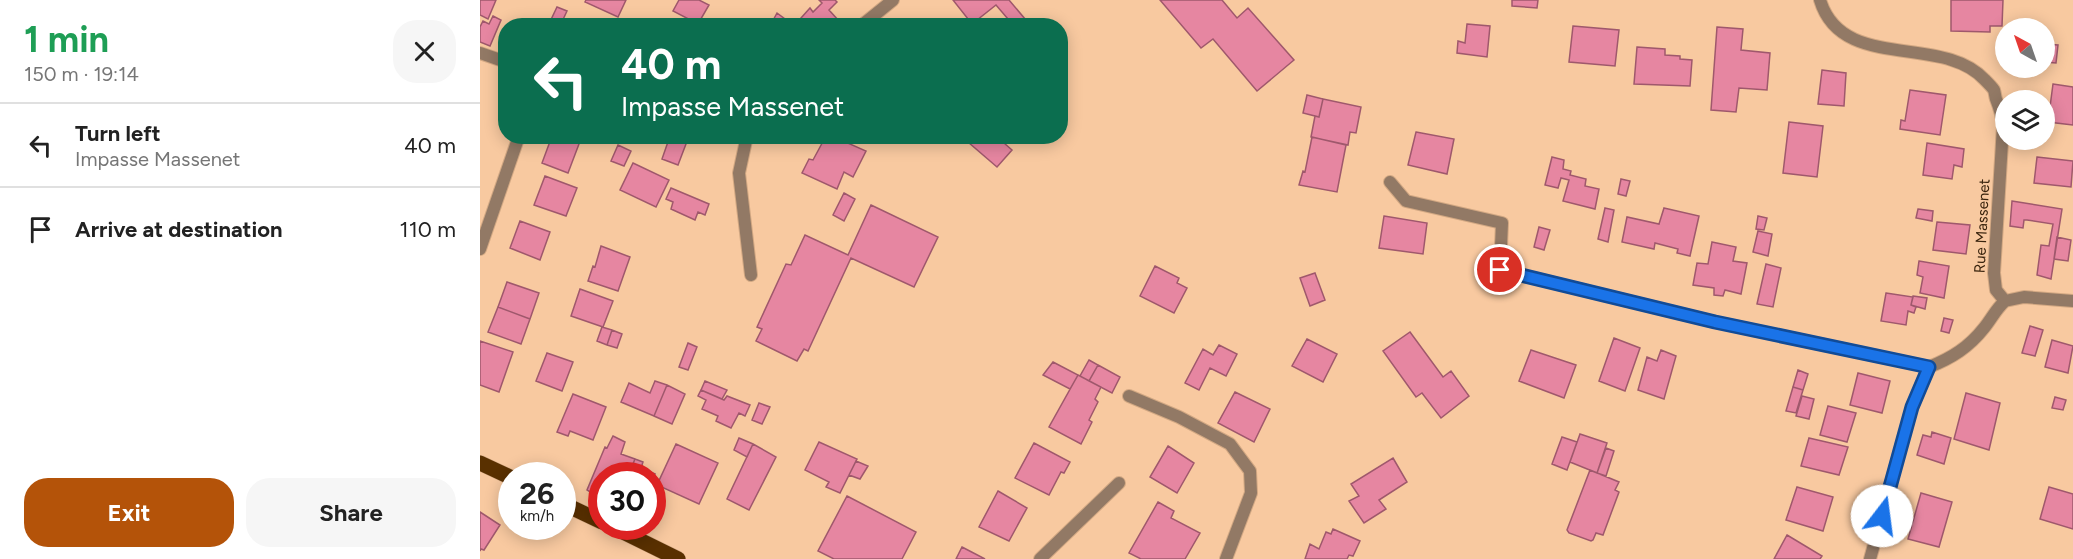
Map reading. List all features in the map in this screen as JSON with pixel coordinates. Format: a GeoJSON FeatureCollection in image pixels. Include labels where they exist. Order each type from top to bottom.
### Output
{"type":"FeatureCollection","features":[{"type":"Feature","properties":{"kind":"main road"},"geometry":{"type":"LineString","coordinates":[[480,463],[498,471]]}},
{"type":"Feature","properties":{"kind":"main road"},"geometry":{"type":"LineString","coordinates":[[639,540],[678,559]]}},
{"type":"Feature","properties":{"kind":"street"},"geometry":{"type":"LineString","coordinates":[[871,18],[893,0]]}},
{"type":"Feature","properties":{"kind":"street","name":"Rue Massenet"},"geometry":{"type":"LineString","coordinates":[[1820,0],[1830,21],[1857,40],[1881,49],[1937,56],[1964,63],[1977,71],[1994,89],[2002,112],[2003,126],[1994,273],[1996,290],[2005,301]]}},
{"type":"Feature","properties":{"kind":"street"},"geometry":{"type":"LineString","coordinates":[[480,53],[498,59]]}},
{"type":"Feature","properties":{"kind":"street"},"geometry":{"type":"LineString","coordinates":[[480,249],[516,144]]}},
{"type":"Feature","properties":{"kind":"street"},"geometry":{"type":"LineString","coordinates":[[745,144],[739,174],[751,275]]}},
{"type":"Feature","properties":{"kind":"street"},"geometry":{"type":"LineString","coordinates":[[1390,182],[1406,201],[1502,223],[1500,270],[1715,322],[1929,367],[1949,359],[1966,348],[1985,327],[1995,310],[2005,301],[2024,297],[2073,301]]}},
{"type":"Feature","properties":{"kind":"street"},"geometry":{"type":"LineString","coordinates":[[1870,559],[1912,407],[1929,367]]}},
{"type":"Feature","properties":{"kind":"street"},"geometry":{"type":"LineString","coordinates":[[1129,396],[1179,417],[1230,444],[1250,471],[1251,493],[1226,559]]}},
{"type":"Feature","properties":{"kind":"street"},"geometry":{"type":"LineString","coordinates":[[1040,559],[1119,483]]}},
{"type":"Feature","properties":{"kind":"building"},"geometry":{"type":"Polygon","coordinates":[[[480,0],[496,0],[488,19],[480,15],[480,0]]]}},
{"type":"Feature","properties":{"kind":"building"},"geometry":{"type":"Polygon","coordinates":[[[586,0],[626,0],[618,17],[585,2],[586,0]]]}},
{"type":"Feature","properties":{"kind":"building"},"geometry":{"type":"Polygon","coordinates":[[[679,0],[699,0],[709,5],[701,18],[686,18],[673,11],[679,0]]]}},
{"type":"Feature","properties":{"kind":"building"},"geometry":{"type":"Polygon","coordinates":[[[819,0],[837,2],[829,10],[836,18],[801,18],[810,8],[813,12],[822,3],[819,0]]]}},
{"type":"Feature","properties":{"kind":"building"},"geometry":{"type":"Polygon","coordinates":[[[953,0],[1009,0],[1024,18],[1007,18],[996,5],[980,18],[967,18],[953,0]]]}},
{"type":"Feature","properties":{"kind":"building"},"geometry":{"type":"Polygon","coordinates":[[[1160,0],[1222,0],[1237,18],[1248,8],[1294,60],[1257,91],[1213,39],[1201,48],[1160,0]]]}},
{"type":"Feature","properties":{"kind":"building"},"geometry":{"type":"Polygon","coordinates":[[[1512,0],[1538,0],[1537,8],[1512,6],[1512,0]]]}},
{"type":"Feature","properties":{"kind":"building"},"geometry":{"type":"Polygon","coordinates":[[[1951,0],[2003,0],[2002,18],[1995,18],[1995,26],[1990,26],[1990,32],[1951,31],[1951,0]]]}},
{"type":"Feature","properties":{"kind":"building"},"geometry":{"type":"Polygon","coordinates":[[[557,7],[567,11],[564,18],[552,18],[557,7]]]}},
{"type":"Feature","properties":{"kind":"building"},"geometry":{"type":"Polygon","coordinates":[[[777,13],[784,18],[774,18],[777,13]]]}},
{"type":"Feature","properties":{"kind":"building"},"geometry":{"type":"Polygon","coordinates":[[[493,16],[498,18],[498,27],[490,46],[480,42],[480,27],[483,21],[489,24],[493,16]]]}},
{"type":"Feature","properties":{"kind":"building"},"geometry":{"type":"Polygon","coordinates":[[[1467,24],[1490,26],[1487,57],[1457,53],[1458,41],[1465,43],[1467,24]]]}},
{"type":"Feature","properties":{"kind":"building"},"geometry":{"type":"Polygon","coordinates":[[[1573,26],[1619,30],[1615,66],[1569,62],[1573,26]]]}},
{"type":"Feature","properties":{"kind":"building"},"geometry":{"type":"Polygon","coordinates":[[[1717,27],[1743,29],[1741,50],[1770,53],[1767,90],[1739,88],[1736,112],[1711,110],[1717,27]]]}},
{"type":"Feature","properties":{"kind":"building"},"geometry":{"type":"Polygon","coordinates":[[[2055,45],[2058,45],[2055,63],[2055,45]]]}},
{"type":"Feature","properties":{"kind":"building"},"geometry":{"type":"Polygon","coordinates":[[[1637,47],[1665,49],[1665,55],[1692,60],[1690,86],[1634,84],[1637,47]]]}},
{"type":"Feature","properties":{"kind":"building"},"geometry":{"type":"Polygon","coordinates":[[[1822,70],[1846,73],[1844,106],[1818,104],[1822,70]]]}},
{"type":"Feature","properties":{"kind":"building"},"geometry":{"type":"Polygon","coordinates":[[[2053,84],[2073,87],[2073,125],[2055,123],[2055,90],[2052,90],[2053,84]]]}},
{"type":"Feature","properties":{"kind":"building"},"geometry":{"type":"Polygon","coordinates":[[[1910,90],[1946,95],[1940,135],[1900,129],[1901,120],[1905,121],[1910,90]]]}},
{"type":"Feature","properties":{"kind":"building"},"geometry":{"type":"Polygon","coordinates":[[[1307,95],[1323,99],[1319,117],[1303,113],[1307,95]]]}},
{"type":"Feature","properties":{"kind":"building"},"geometry":{"type":"Polygon","coordinates":[[[1323,99],[1361,107],[1356,133],[1350,132],[1348,145],[1311,137],[1315,116],[1319,117],[1323,99]]]}},
{"type":"Feature","properties":{"kind":"building"},"geometry":{"type":"Polygon","coordinates":[[[1789,122],[1823,126],[1817,177],[1783,173],[1789,122]]]}},
{"type":"Feature","properties":{"kind":"building"},"geometry":{"type":"Polygon","coordinates":[[[1416,132],[1454,139],[1447,174],[1408,165],[1416,132]]]}},
{"type":"Feature","properties":{"kind":"building"},"geometry":{"type":"Polygon","coordinates":[[[1312,137],[1346,145],[1337,192],[1299,185],[1303,171],[1305,172],[1312,137]]]}},
{"type":"Feature","properties":{"kind":"building"},"geometry":{"type":"Polygon","coordinates":[[[1927,143],[1964,149],[1962,167],[1954,165],[1952,179],[1923,175],[1927,143]]]}},
{"type":"Feature","properties":{"kind":"building"},"geometry":{"type":"Polygon","coordinates":[[[549,144],[579,144],[568,173],[542,163],[549,144]]]}},
{"type":"Feature","properties":{"kind":"building"},"geometry":{"type":"Polygon","coordinates":[[[667,144],[686,144],[678,165],[662,159],[667,144]]]}},
{"type":"Feature","properties":{"kind":"building"},"geometry":{"type":"Polygon","coordinates":[[[822,144],[850,144],[866,151],[853,177],[844,172],[837,189],[802,173],[809,159],[813,160],[822,144]]]}},
{"type":"Feature","properties":{"kind":"building"},"geometry":{"type":"Polygon","coordinates":[[[970,144],[1005,144],[1012,150],[997,167],[970,144]]]}},
{"type":"Feature","properties":{"kind":"building"},"geometry":{"type":"Polygon","coordinates":[[[618,145],[631,151],[624,166],[611,161],[618,145]]]}},
{"type":"Feature","properties":{"kind":"building"},"geometry":{"type":"Polygon","coordinates":[[[1552,157],[1564,160],[1563,169],[1571,171],[1570,175],[1586,179],[1585,186],[1599,189],[1595,209],[1563,201],[1569,180],[1561,178],[1558,188],[1545,185],[1552,157]]]}},
{"type":"Feature","properties":{"kind":"building"},"geometry":{"type":"Polygon","coordinates":[[[2037,157],[2073,161],[2071,187],[2034,183],[2037,157]]]}},
{"type":"Feature","properties":{"kind":"building"},"geometry":{"type":"Polygon","coordinates":[[[633,163],[669,180],[656,207],[620,190],[633,163]]]}},
{"type":"Feature","properties":{"kind":"building"},"geometry":{"type":"Polygon","coordinates":[[[545,176],[577,188],[566,216],[534,205],[545,176]]]}},
{"type":"Feature","properties":{"kind":"building"},"geometry":{"type":"Polygon","coordinates":[[[1621,179],[1630,181],[1626,196],[1618,194],[1621,179]]]}},
{"type":"Feature","properties":{"kind":"building"},"geometry":{"type":"Polygon","coordinates":[[[671,188],[709,204],[705,215],[698,212],[695,220],[671,209],[673,202],[666,199],[671,188]]]}},
{"type":"Feature","properties":{"kind":"building"},"geometry":{"type":"Polygon","coordinates":[[[844,193],[855,199],[844,221],[833,215],[844,193]]]}},
{"type":"Feature","properties":{"kind":"building"},"geometry":{"type":"Polygon","coordinates":[[[2012,201],[2062,209],[2051,279],[2037,275],[2041,245],[2049,246],[2053,224],[2024,220],[2023,228],[2010,226],[2012,201]]]}},
{"type":"Feature","properties":{"kind":"building"},"geometry":{"type":"Polygon","coordinates":[[[871,205],[938,237],[914,287],[851,258],[808,351],[804,349],[797,361],[756,341],[762,329],[757,327],[786,264],[791,265],[805,235],[848,255],[871,205]]]}},
{"type":"Feature","properties":{"kind":"building"},"geometry":{"type":"Polygon","coordinates":[[[1605,208],[1614,210],[1608,242],[1598,239],[1605,208]]]}},
{"type":"Feature","properties":{"kind":"building"},"geometry":{"type":"Polygon","coordinates":[[[1664,208],[1699,216],[1690,256],[1677,253],[1678,249],[1655,243],[1654,249],[1622,242],[1627,217],[1659,224],[1664,208]]]}},
{"type":"Feature","properties":{"kind":"building"},"geometry":{"type":"Polygon","coordinates":[[[1918,209],[1933,211],[1932,221],[1916,218],[1918,209]]]}},
{"type":"Feature","properties":{"kind":"building"},"geometry":{"type":"Polygon","coordinates":[[[1384,216],[1427,223],[1423,254],[1379,248],[1384,216]]]}},
{"type":"Feature","properties":{"kind":"building"},"geometry":{"type":"Polygon","coordinates":[[[1758,216],[1767,218],[1764,230],[1756,229],[1758,216]]]}},
{"type":"Feature","properties":{"kind":"building"},"geometry":{"type":"Polygon","coordinates":[[[520,221],[550,232],[540,260],[510,248],[520,221]]]}},
{"type":"Feature","properties":{"kind":"building"},"geometry":{"type":"Polygon","coordinates":[[[1937,222],[1970,225],[1966,254],[1933,250],[1937,222]]]}},
{"type":"Feature","properties":{"kind":"building"},"geometry":{"type":"Polygon","coordinates":[[[1539,227],[1550,230],[1544,250],[1534,247],[1539,227]]]}},
{"type":"Feature","properties":{"kind":"building"},"geometry":{"type":"Polygon","coordinates":[[[1758,231],[1772,234],[1768,256],[1753,252],[1758,231]]]}},
{"type":"Feature","properties":{"kind":"building"},"geometry":{"type":"Polygon","coordinates":[[[2057,237],[2071,240],[2068,261],[2054,259],[2057,237]]]}},
{"type":"Feature","properties":{"kind":"building"},"geometry":{"type":"Polygon","coordinates":[[[1712,242],[1736,247],[1733,261],[1747,263],[1741,294],[1725,290],[1723,296],[1714,295],[1714,288],[1693,285],[1697,263],[1708,264],[1712,242]]]}},
{"type":"Feature","properties":{"kind":"building"},"geometry":{"type":"Polygon","coordinates":[[[601,246],[630,257],[618,291],[588,281],[601,246]]]}},
{"type":"Feature","properties":{"kind":"building"},"geometry":{"type":"Polygon","coordinates":[[[1919,261],[1949,266],[1944,298],[1920,293],[1923,277],[1917,275],[1919,261]]]}},
{"type":"Feature","properties":{"kind":"building"},"geometry":{"type":"Polygon","coordinates":[[[1766,264],[1781,268],[1773,307],[1757,304],[1766,264]]]}},
{"type":"Feature","properties":{"kind":"building"},"geometry":{"type":"Polygon","coordinates":[[[1155,266],[1179,278],[1177,283],[1187,288],[1174,313],[1140,296],[1155,266]]]}},
{"type":"Feature","properties":{"kind":"building"},"geometry":{"type":"Polygon","coordinates":[[[1315,273],[1325,300],[1310,306],[1300,278],[1315,273]]]}},
{"type":"Feature","properties":{"kind":"building"},"geometry":{"type":"Polygon","coordinates":[[[507,282],[539,293],[530,319],[498,307],[507,282]]]}},
{"type":"Feature","properties":{"kind":"building"},"geometry":{"type":"Polygon","coordinates":[[[580,289],[613,301],[603,327],[571,316],[580,289]]]}},
{"type":"Feature","properties":{"kind":"building"},"geometry":{"type":"Polygon","coordinates":[[[1886,293],[1913,297],[1911,305],[1916,307],[1914,313],[1908,311],[1906,325],[1881,321],[1886,293]]]}},
{"type":"Feature","properties":{"kind":"building"},"geometry":{"type":"Polygon","coordinates":[[[1913,296],[1927,298],[1925,309],[1911,305],[1913,296]]]}},
{"type":"Feature","properties":{"kind":"building"},"geometry":{"type":"Polygon","coordinates":[[[498,307],[530,319],[521,344],[488,332],[498,307]]]}},
{"type":"Feature","properties":{"kind":"building"},"geometry":{"type":"Polygon","coordinates":[[[1944,318],[1953,320],[1949,333],[1941,331],[1944,318]]]}},
{"type":"Feature","properties":{"kind":"building"},"geometry":{"type":"Polygon","coordinates":[[[2030,326],[2043,330],[2035,356],[2022,353],[2030,326]]]}},
{"type":"Feature","properties":{"kind":"building"},"geometry":{"type":"Polygon","coordinates":[[[602,327],[612,330],[607,345],[597,341],[602,327]]]}},
{"type":"Feature","properties":{"kind":"building"},"geometry":{"type":"Polygon","coordinates":[[[612,330],[622,334],[617,348],[607,345],[612,330]]]}},
{"type":"Feature","properties":{"kind":"building"},"geometry":{"type":"Polygon","coordinates":[[[1410,332],[1443,377],[1451,371],[1469,396],[1441,418],[1422,393],[1416,397],[1383,351],[1410,332]]]}},
{"type":"Feature","properties":{"kind":"building"},"geometry":{"type":"Polygon","coordinates":[[[1614,338],[1640,348],[1625,391],[1599,381],[1614,338]]]}},
{"type":"Feature","properties":{"kind":"building"},"geometry":{"type":"Polygon","coordinates":[[[1307,339],[1337,354],[1323,382],[1292,366],[1307,339]]]}},
{"type":"Feature","properties":{"kind":"building"},"geometry":{"type":"Polygon","coordinates":[[[2052,340],[2073,346],[2068,373],[2045,367],[2052,340]]]}},
{"type":"Feature","properties":{"kind":"building"},"geometry":{"type":"Polygon","coordinates":[[[480,341],[513,352],[499,392],[480,385],[480,341]]]}},
{"type":"Feature","properties":{"kind":"building"},"geometry":{"type":"Polygon","coordinates":[[[688,343],[697,347],[688,370],[679,367],[688,343]]]}},
{"type":"Feature","properties":{"kind":"building"},"geometry":{"type":"Polygon","coordinates":[[[1219,345],[1237,354],[1226,376],[1210,368],[1199,390],[1185,383],[1203,349],[1213,355],[1219,345]]]}},
{"type":"Feature","properties":{"kind":"building"},"geometry":{"type":"Polygon","coordinates":[[[1531,350],[1576,365],[1564,398],[1519,381],[1531,350]]]}},
{"type":"Feature","properties":{"kind":"building"},"geometry":{"type":"Polygon","coordinates":[[[1661,350],[1676,356],[1664,399],[1638,390],[1647,357],[1657,361],[1661,350]]]}},
{"type":"Feature","properties":{"kind":"building"},"geometry":{"type":"Polygon","coordinates":[[[547,353],[573,362],[562,391],[536,381],[547,353]]]}},
{"type":"Feature","properties":{"kind":"building"},"geometry":{"type":"Polygon","coordinates":[[[1089,360],[1098,365],[1089,381],[1080,376],[1089,360]]]}},
{"type":"Feature","properties":{"kind":"building"},"geometry":{"type":"Polygon","coordinates":[[[1053,362],[1078,375],[1070,389],[1043,375],[1053,362]]]}},
{"type":"Feature","properties":{"kind":"building"},"geometry":{"type":"Polygon","coordinates":[[[1098,365],[1120,377],[1112,393],[1089,381],[1098,365]]]}},
{"type":"Feature","properties":{"kind":"building"},"geometry":{"type":"Polygon","coordinates":[[[1798,370],[1808,374],[1803,390],[1793,387],[1798,370]]]}},
{"type":"Feature","properties":{"kind":"building"},"geometry":{"type":"Polygon","coordinates":[[[1858,373],[1890,381],[1882,413],[1850,405],[1858,373]]]}},
{"type":"Feature","properties":{"kind":"building"},"geometry":{"type":"Polygon","coordinates":[[[1078,375],[1101,387],[1095,399],[1098,402],[1089,420],[1092,422],[1081,444],[1049,427],[1078,375]]]}},
{"type":"Feature","properties":{"kind":"building"},"geometry":{"type":"Polygon","coordinates":[[[655,381],[667,385],[654,416],[621,402],[629,383],[650,393],[655,381]]]}},
{"type":"Feature","properties":{"kind":"building"},"geometry":{"type":"Polygon","coordinates":[[[705,381],[727,390],[722,399],[701,390],[705,381]]]}},
{"type":"Feature","properties":{"kind":"building"},"geometry":{"type":"Polygon","coordinates":[[[667,385],[685,394],[672,424],[654,416],[667,385]]]}},
{"type":"Feature","properties":{"kind":"building"},"geometry":{"type":"Polygon","coordinates":[[[1793,387],[1803,390],[1796,413],[1786,411],[1793,387]]]}},
{"type":"Feature","properties":{"kind":"building"},"geometry":{"type":"Polygon","coordinates":[[[701,390],[724,400],[727,396],[750,405],[745,416],[739,413],[731,428],[716,421],[718,416],[702,409],[706,400],[698,396],[701,390]]]}},
{"type":"Feature","properties":{"kind":"building"},"geometry":{"type":"Polygon","coordinates":[[[1235,392],[1270,409],[1254,442],[1218,423],[1235,392]]]}},
{"type":"Feature","properties":{"kind":"building"},"geometry":{"type":"Polygon","coordinates":[[[1966,393],[2000,403],[1989,450],[1954,439],[1966,393]]]}},
{"type":"Feature","properties":{"kind":"building"},"geometry":{"type":"Polygon","coordinates":[[[573,394],[606,407],[593,440],[570,431],[568,436],[557,432],[573,394]]]}},
{"type":"Feature","properties":{"kind":"building"},"geometry":{"type":"Polygon","coordinates":[[[1802,396],[1814,399],[1809,419],[1796,416],[1802,396]]]}},
{"type":"Feature","properties":{"kind":"building"},"geometry":{"type":"Polygon","coordinates":[[[2055,397],[2066,400],[2063,410],[2052,408],[2055,397]]]}},
{"type":"Feature","properties":{"kind":"building"},"geometry":{"type":"Polygon","coordinates":[[[759,403],[770,407],[762,424],[752,420],[759,403]]]}},
{"type":"Feature","properties":{"kind":"building"},"geometry":{"type":"Polygon","coordinates":[[[1828,406],[1856,413],[1847,442],[1820,435],[1828,406]]]}},
{"type":"Feature","properties":{"kind":"building"},"geometry":{"type":"Polygon","coordinates":[[[1932,432],[1951,438],[1944,464],[1917,455],[1923,435],[1931,437],[1932,432]]]}},
{"type":"Feature","properties":{"kind":"building"},"geometry":{"type":"Polygon","coordinates":[[[1580,434],[1607,443],[1597,473],[1570,462],[1580,434]]]}},
{"type":"Feature","properties":{"kind":"building"},"geometry":{"type":"Polygon","coordinates":[[[613,436],[625,442],[621,454],[635,459],[634,462],[599,462],[605,447],[607,448],[613,436]]]}},
{"type":"Feature","properties":{"kind":"building"},"geometry":{"type":"Polygon","coordinates":[[[1562,437],[1577,442],[1567,470],[1552,464],[1562,437]]]}},
{"type":"Feature","properties":{"kind":"building"},"geometry":{"type":"Polygon","coordinates":[[[739,438],[753,444],[747,457],[734,450],[739,438]]]}},
{"type":"Feature","properties":{"kind":"building"},"geometry":{"type":"Polygon","coordinates":[[[1809,438],[1848,447],[1839,475],[1801,466],[1809,438]]]}},
{"type":"Feature","properties":{"kind":"building"},"geometry":{"type":"Polygon","coordinates":[[[819,442],[857,459],[840,493],[826,487],[829,482],[805,470],[819,442]]]}},
{"type":"Feature","properties":{"kind":"building"},"geometry":{"type":"Polygon","coordinates":[[[1034,443],[1070,462],[1064,473],[1061,472],[1049,495],[1015,478],[1034,443]]]}},
{"type":"Feature","properties":{"kind":"building"},"geometry":{"type":"Polygon","coordinates":[[[676,444],[718,463],[699,504],[666,489],[666,466],[676,444]]]}},
{"type":"Feature","properties":{"kind":"building"},"geometry":{"type":"Polygon","coordinates":[[[753,444],[776,457],[749,510],[727,499],[753,444]]]}},
{"type":"Feature","properties":{"kind":"building"},"geometry":{"type":"Polygon","coordinates":[[[1168,446],[1194,463],[1177,493],[1150,477],[1168,446]]]}},
{"type":"Feature","properties":{"kind":"building"},"geometry":{"type":"Polygon","coordinates":[[[1606,448],[1614,451],[1606,476],[1597,473],[1606,448]]]}},
{"type":"Feature","properties":{"kind":"building"},"geometry":{"type":"Polygon","coordinates":[[[1393,458],[1407,482],[1379,500],[1386,509],[1364,523],[1349,501],[1359,496],[1351,484],[1393,458]]]}},
{"type":"Feature","properties":{"kind":"building"},"geometry":{"type":"Polygon","coordinates":[[[856,461],[868,466],[860,479],[849,475],[856,461]]]}},
{"type":"Feature","properties":{"kind":"building"},"geometry":{"type":"Polygon","coordinates":[[[1590,470],[1619,482],[1615,490],[1619,492],[1603,535],[1596,533],[1591,541],[1569,533],[1567,530],[1590,470]]]}},
{"type":"Feature","properties":{"kind":"building"},"geometry":{"type":"Polygon","coordinates":[[[1797,487],[1833,497],[1823,531],[1786,520],[1797,487]]]}},
{"type":"Feature","properties":{"kind":"building"},"geometry":{"type":"Polygon","coordinates":[[[2049,487],[2073,494],[2073,529],[2040,519],[2049,487]]]}},
{"type":"Feature","properties":{"kind":"building"},"geometry":{"type":"Polygon","coordinates":[[[998,491],[1027,508],[1009,541],[979,527],[998,491]]]}},
{"type":"Feature","properties":{"kind":"building"},"geometry":{"type":"Polygon","coordinates":[[[1921,493],[1952,502],[1939,547],[1908,539],[1921,493]]]}},
{"type":"Feature","properties":{"kind":"building"},"geometry":{"type":"Polygon","coordinates":[[[847,496],[916,532],[902,559],[834,559],[818,551],[847,496]]]}},
{"type":"Feature","properties":{"kind":"building"},"geometry":{"type":"Polygon","coordinates":[[[1158,502],[1174,511],[1171,518],[1200,533],[1185,559],[1141,559],[1129,553],[1158,502]]]}},
{"type":"Feature","properties":{"kind":"building"},"geometry":{"type":"Polygon","coordinates":[[[480,512],[498,524],[498,528],[484,550],[480,551],[480,512]]]}},
{"type":"Feature","properties":{"kind":"building"},"geometry":{"type":"Polygon","coordinates":[[[1333,529],[1360,541],[1353,556],[1349,555],[1347,559],[1305,559],[1310,544],[1319,549],[1326,532],[1331,534],[1333,529]]]}},
{"type":"Feature","properties":{"kind":"building"},"geometry":{"type":"Polygon","coordinates":[[[1787,535],[1822,556],[1820,559],[1774,559],[1787,535]]]}},
{"type":"Feature","properties":{"kind":"building"},"geometry":{"type":"Polygon","coordinates":[[[962,547],[985,559],[956,559],[962,547]]]}},
{"type":"Feature","properties":{"kind":"route"},"geometry":{"type":"LineString","coordinates":[[1500,270],[1715,322],[1929,367],[1912,407],[1882,516]]}}]}
